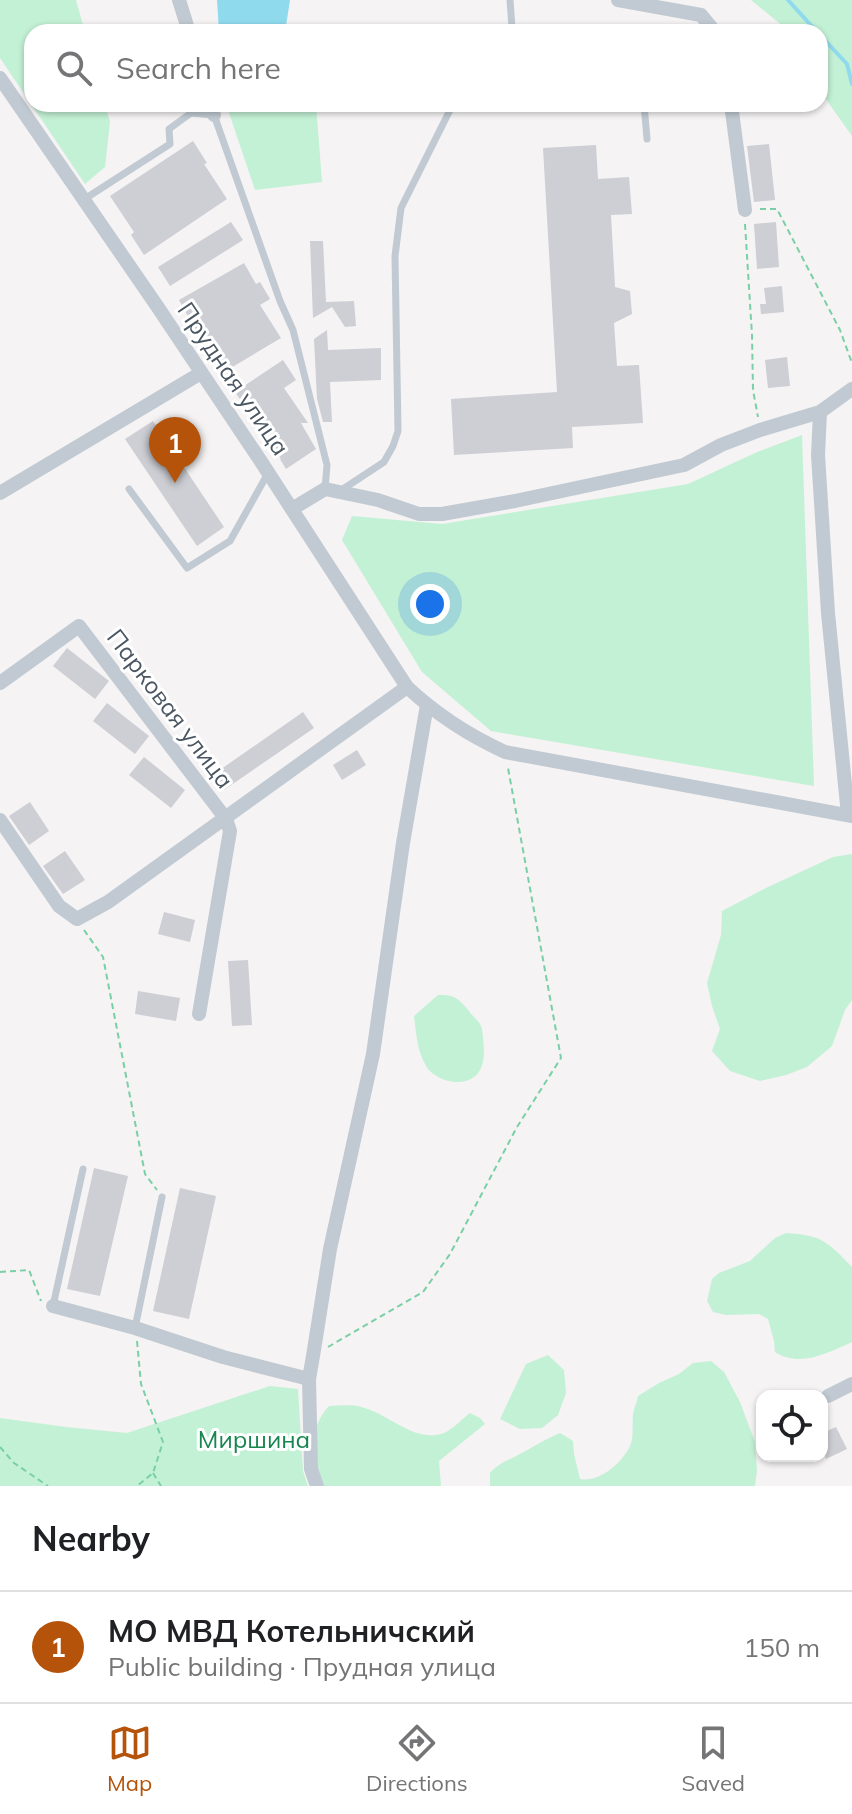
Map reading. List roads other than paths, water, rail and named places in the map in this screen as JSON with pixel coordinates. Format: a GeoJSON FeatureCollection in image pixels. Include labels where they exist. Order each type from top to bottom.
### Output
{"type":"FeatureCollection","features":[{"type":"Feature","properties":{"kind":"street"},"geometry":{"type":"LineString","coordinates":[[179,0],[186,24]]}},
{"type":"Feature","properties":{"kind":"street"},"geometry":{"type":"LineString","coordinates":[[618,0],[701,15],[708,24]]}},
{"type":"Feature","properties":{"kind":"street","name":"Прудная улица"},"geometry":{"type":"LineString","coordinates":[[0,78],[269,473],[407,687],[427,705],[475,739],[505,752],[850,816]]}},
{"type":"Feature","properties":{"kind":"street"},"geometry":{"type":"LineString","coordinates":[[732,112],[745,210]]}},
{"type":"Feature","properties":{"kind":"street"},"geometry":{"type":"LineString","coordinates":[[0,493],[201,373]]}},
{"type":"Feature","properties":{"kind":"street"},"geometry":{"type":"LineString","coordinates":[[292,509],[331,491],[378,500],[419,514],[442,514],[563,492],[684,465],[721,445],[820,412],[852,389]]}},
{"type":"Feature","properties":{"kind":"street"},"geometry":{"type":"LineString","coordinates":[[820,412],[818,455],[828,613],[850,816]]}},
{"type":"Feature","properties":{"kind":"street","name":"Парковая улица"},"geometry":{"type":"LineString","coordinates":[[0,683],[79,626],[226,819],[230,831],[199,1014]]}},
{"type":"Feature","properties":{"kind":"street","name":"Парковая улица"},"geometry":{"type":"LineString","coordinates":[[0,820],[59,906],[77,919],[108,902],[407,687]]}},
{"type":"Feature","properties":{"kind":"street"},"geometry":{"type":"LineString","coordinates":[[317,1486],[311,1469],[309,1379],[330,1249],[373,1054],[403,843],[427,705]]}},
{"type":"Feature","properties":{"kind":"street"},"geometry":{"type":"LineString","coordinates":[[53,1306],[135,1328],[223,1357],[309,1379]]}},
{"type":"Feature","properties":{"kind":"street"},"geometry":{"type":"LineString","coordinates":[[828,1396],[852,1384]]}},
{"type":"Feature","properties":{"kind":"lane"},"geometry":{"type":"LineString","coordinates":[[510,0],[513,24]]}},
{"type":"Feature","properties":{"kind":"lane"},"geometry":{"type":"LineString","coordinates":[[83,200],[170,144],[169,129],[196,112]]}},
{"type":"Feature","properties":{"kind":"lane"},"geometry":{"type":"LineString","coordinates":[[213,112],[293,330],[331,491],[384,462],[398,431],[395,256],[401,208],[449,112]]}},
{"type":"Feature","properties":{"kind":"lane"},"geometry":{"type":"LineString","coordinates":[[645,112],[647,139]]}},
{"type":"Feature","properties":{"kind":"lane"},"geometry":{"type":"LineString","coordinates":[[129,489],[187,568],[230,541],[269,473]]}},
{"type":"Feature","properties":{"kind":"lane"},"geometry":{"type":"LineString","coordinates":[[53,1306],[83,1169]]}},
{"type":"Feature","properties":{"kind":"lane"},"geometry":{"type":"LineString","coordinates":[[135,1328],[162,1197]]}},
{"type":"Feature","properties":{"kind":"water"},"geometry":{"type":"Polygon","coordinates":[[[217,0],[290,0],[286,24],[218,24],[217,0]]]}},
{"type":"Feature","properties":{"kind":"waterway"},"geometry":{"type":"LineString","coordinates":[[788,0],[810,24]]}},
{"type":"Feature","properties":{"kind":"waterway"},"geometry":{"type":"LineString","coordinates":[[828,44],[847,64],[852,84]]}},
{"type":"Feature","properties":{"kind":"place","name":"МО МВД Котельничский"},"geometry":{"type":"Point","coordinates":[175,483]}},
{"type":"Feature","properties":{"kind":"park label","name":"Миршина"},"geometry":{"type":"Point","coordinates":[254,1440]}}]}
